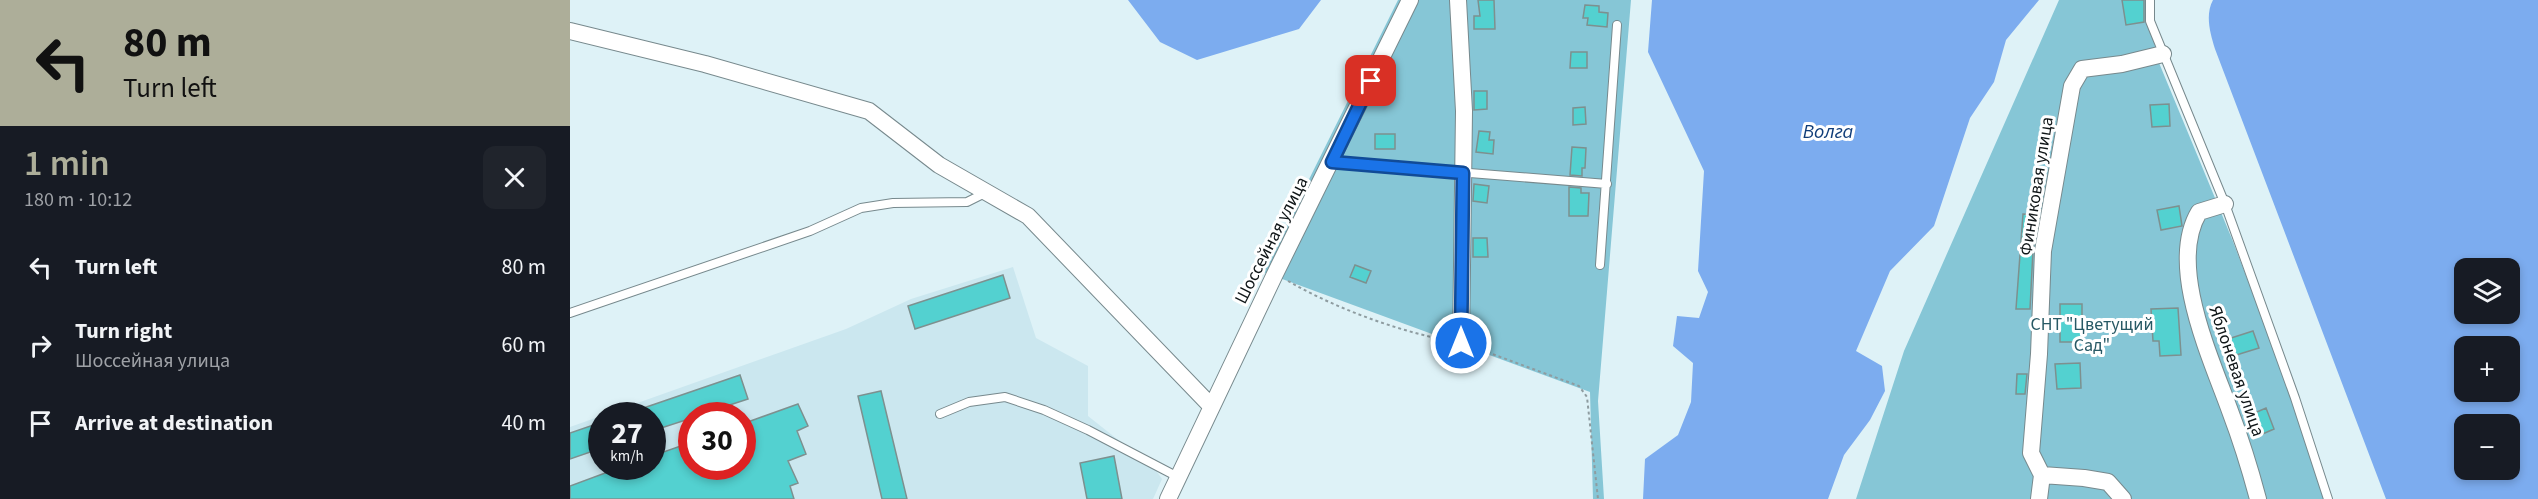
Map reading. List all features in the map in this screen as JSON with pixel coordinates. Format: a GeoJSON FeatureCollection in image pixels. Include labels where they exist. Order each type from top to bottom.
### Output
{"type":"FeatureCollection","features":[{"type":"Feature","properties":{"kind":"street","name":"Шоссейная улица"},"geometry":{"type":"LineString","coordinates":[[1168,499],[1275,274],[1410,0]]}},
{"type":"Feature","properties":{"kind":"street"},"geometry":{"type":"LineString","coordinates":[[1458,0],[1464,111],[1461,343]]}},
{"type":"Feature","properties":{"kind":"street"},"geometry":{"type":"LineString","coordinates":[[570,31],[705,64],[869,111],[939,165],[1028,216],[1211,406]]}},
{"type":"Feature","properties":{"kind":"street","name":"Финиковая улица"},"geometry":{"type":"LineString","coordinates":[[2039,499],[2042,475],[2031,453],[2039,354],[2043,251],[2072,86],[2082,69],[2122,64],[2163,54]]}},
{"type":"Feature","properties":{"kind":"street","name":"Яблоневая улица"},"geometry":{"type":"LineString","coordinates":[[2225,204],[2199,212],[2193,222],[2188,244],[2190,282],[2194,311],[2242,445],[2258,499]]}},
{"type":"Feature","properties":{"kind":"street"},"geometry":{"type":"LineString","coordinates":[[2042,475],[2108,482],[2123,499]]}},
{"type":"Feature","properties":{"kind":"lane"},"geometry":{"type":"LineString","coordinates":[[2150,0],[2150,21],[2225,204],[2295,398],[2328,499]]}},
{"type":"Feature","properties":{"kind":"lane"},"geometry":{"type":"LineString","coordinates":[[1600,265],[1617,25]]}},
{"type":"Feature","properties":{"kind":"lane"},"geometry":{"type":"LineString","coordinates":[[1332,162],[1606,184]]}},
{"type":"Feature","properties":{"kind":"lane"},"geometry":{"type":"LineString","coordinates":[[570,312],[810,231],[861,208],[893,203],[967,202],[987,192]]}},
{"type":"Feature","properties":{"kind":"lane"},"geometry":{"type":"LineString","coordinates":[[940,414],[969,402],[1005,397],[1044,410],[1080,426],[1178,477]]}},
{"type":"Feature","properties":{"kind":"path"},"geometry":{"type":"LineString","coordinates":[[1275,274],[1313,295],[1364,316],[1461,343],[1580,386],[1587,397],[1598,499]]}},
{"type":"Feature","properties":{"kind":"shaded area"},"geometry":{"type":"Polygon","coordinates":[[[1013,267],[1036,338],[1088,366],[1088,416],[1155,469],[1162,479],[1153,499],[570,499],[570,427],[588,421],[588,480],[666,480],[666,402],[640,402],[846,329],[911,299],[1013,267]]]}},
{"type":"Feature","properties":{"kind":"green space"},"geometry":{"type":"Polygon","coordinates":[[[1398,0],[1631,0],[1598,401],[1604,499],[1593,499],[1590,392],[1263,272],[1398,0]]]}},
{"type":"Feature","properties":{"kind":"green space","name":"СНТ \"Цветущий Сад\""},"geometry":{"type":"Polygon","coordinates":[[[2059,0],[2147,0],[2157,58],[2232,239],[2331,499],[1856,499],[1904,351],[2059,0]]]}},
{"type":"Feature","properties":{"kind":"water"},"geometry":{"type":"Polygon","coordinates":[[[1128,0],[1321,0],[1299,29],[1197,60],[1160,42],[1128,0]]]}},
{"type":"Feature","properties":{"kind":"water","name":"Волга"},"geometry":{"type":"Polygon","coordinates":[[[1652,0],[2039,0],[2006,40],[1994,82],[1970,118],[1934,226],[1890,271],[1856,351],[1882,366],[1885,391],[1870,420],[1844,455],[1828,499],[1643,499],[1645,459],[1678,435],[1691,402],[1693,363],[1673,346],[1677,316],[1699,318],[1708,292],[1698,271],[1704,171],[1648,52],[1652,0]]]}},
{"type":"Feature","properties":{"kind":"water"},"geometry":{"type":"Polygon","coordinates":[[[2213,0],[2538,0],[2538,499],[2386,499],[2215,49],[2211,37],[2209,12],[2213,0]]]}},
{"type":"Feature","properties":{"kind":"building"},"geometry":{"type":"Polygon","coordinates":[[[1478,0],[1494,0],[1495,29],[1474,29],[1474,16],[1480,16],[1478,0]]]}},
{"type":"Feature","properties":{"kind":"building"},"geometry":{"type":"Polygon","coordinates":[[[2122,0],[2144,0],[2144,22],[2126,25],[2122,0]]]}},
{"type":"Feature","properties":{"kind":"building"},"geometry":{"type":"Polygon","coordinates":[[[1585,5],[1599,6],[1599,12],[1608,13],[1607,27],[1587,25],[1588,18],[1583,18],[1585,5]]]}},
{"type":"Feature","properties":{"kind":"building"},"geometry":{"type":"Polygon","coordinates":[[[1571,52],[1587,52],[1587,68],[1570,68],[1571,52]]]}},
{"type":"Feature","properties":{"kind":"building"},"geometry":{"type":"Polygon","coordinates":[[[1474,91],[1487,91],[1487,109],[1474,110],[1474,91]]]}},
{"type":"Feature","properties":{"kind":"building"},"geometry":{"type":"Polygon","coordinates":[[[2169,104],[2170,126],[2152,127],[2150,105],[2169,104]]]}},
{"type":"Feature","properties":{"kind":"building"},"geometry":{"type":"Polygon","coordinates":[[[1585,107],[1586,124],[1573,125],[1573,108],[1585,107]]]}},
{"type":"Feature","properties":{"kind":"building"},"geometry":{"type":"Polygon","coordinates":[[[1479,131],[1490,132],[1489,140],[1494,140],[1493,154],[1476,152],[1479,131]]]}},
{"type":"Feature","properties":{"kind":"building"},"geometry":{"type":"Polygon","coordinates":[[[1375,134],[1395,134],[1395,149],[1375,149],[1375,134]]]}},
{"type":"Feature","properties":{"kind":"building"},"geometry":{"type":"Polygon","coordinates":[[[1572,147],[1586,148],[1585,168],[1582,168],[1582,176],[1570,175],[1572,147]]]}},
{"type":"Feature","properties":{"kind":"building"},"geometry":{"type":"Polygon","coordinates":[[[1474,184],[1489,186],[1487,203],[1473,201],[1474,184]]]}},
{"type":"Feature","properties":{"kind":"building"},"geometry":{"type":"Polygon","coordinates":[[[1569,187],[1581,188],[1581,193],[1589,193],[1588,216],[1569,216],[1569,187]]]}},
{"type":"Feature","properties":{"kind":"building"},"geometry":{"type":"Polygon","coordinates":[[[2179,206],[2182,226],[2161,230],[2157,210],[2179,206]]]}},
{"type":"Feature","properties":{"kind":"building"},"geometry":{"type":"Polygon","coordinates":[[[2023,214],[2039,215],[2033,250],[2030,309],[2016,309],[2023,214]]]}},
{"type":"Feature","properties":{"kind":"building"},"geometry":{"type":"Polygon","coordinates":[[[1473,238],[1487,238],[1488,257],[1473,257],[1473,238]]]}},
{"type":"Feature","properties":{"kind":"building"},"geometry":{"type":"Polygon","coordinates":[[[1355,265],[1371,271],[1366,283],[1350,277],[1355,265]]]}},
{"type":"Feature","properties":{"kind":"building"},"geometry":{"type":"Polygon","coordinates":[[[1003,275],[1010,298],[915,329],[908,306],[1003,275]]]}},
{"type":"Feature","properties":{"kind":"building"},"geometry":{"type":"Polygon","coordinates":[[[2060,304],[2082,304],[2082,342],[2060,342],[2060,304]]]}},
{"type":"Feature","properties":{"kind":"building"},"geometry":{"type":"Polygon","coordinates":[[[2178,308],[2181,355],[2160,356],[2159,341],[2153,341],[2151,309],[2178,308]]]}},
{"type":"Feature","properties":{"kind":"building"},"geometry":{"type":"Polygon","coordinates":[[[2253,331],[2259,348],[2233,356],[2228,339],[2253,331]]]}},
{"type":"Feature","properties":{"kind":"building"},"geometry":{"type":"Polygon","coordinates":[[[2080,363],[2081,388],[2057,389],[2055,364],[2080,363]]]}},
{"type":"Feature","properties":{"kind":"building"},"geometry":{"type":"Polygon","coordinates":[[[2017,374],[2027,374],[2025,394],[2016,394],[2017,374]]]}},
{"type":"Feature","properties":{"kind":"building"},"geometry":{"type":"Polygon","coordinates":[[[740,375],[748,399],[739,402],[678,402],[678,423],[666,426],[666,402],[661,402],[740,375]]]}},
{"type":"Feature","properties":{"kind":"building"},"geometry":{"type":"Polygon","coordinates":[[[881,391],[907,499],[882,499],[858,396],[881,391]]]}},
{"type":"Feature","properties":{"kind":"building"},"geometry":{"type":"Polygon","coordinates":[[[798,404],[808,426],[797,431],[806,454],[788,461],[798,483],[790,486],[794,499],[570,499],[570,486],[588,479],[666,480],[666,451],[678,447],[678,480],[756,480],[756,419],[798,404]]]}},
{"type":"Feature","properties":{"kind":"building"},"geometry":{"type":"Polygon","coordinates":[[[2266,408],[2274,429],[2258,436],[2250,415],[2266,408]]]}},
{"type":"Feature","properties":{"kind":"building"},"geometry":{"type":"Polygon","coordinates":[[[588,427],[588,453],[570,459],[570,433],[588,427]]]}},
{"type":"Feature","properties":{"kind":"building"},"geometry":{"type":"Polygon","coordinates":[[[1114,456],[1122,499],[1087,499],[1080,463],[1114,456]]]}},
{"type":"Feature","properties":{"kind":"route"},"geometry":{"type":"LineString","coordinates":[[1371,81],[1332,162],[1463,173],[1461,343]]}}]}
